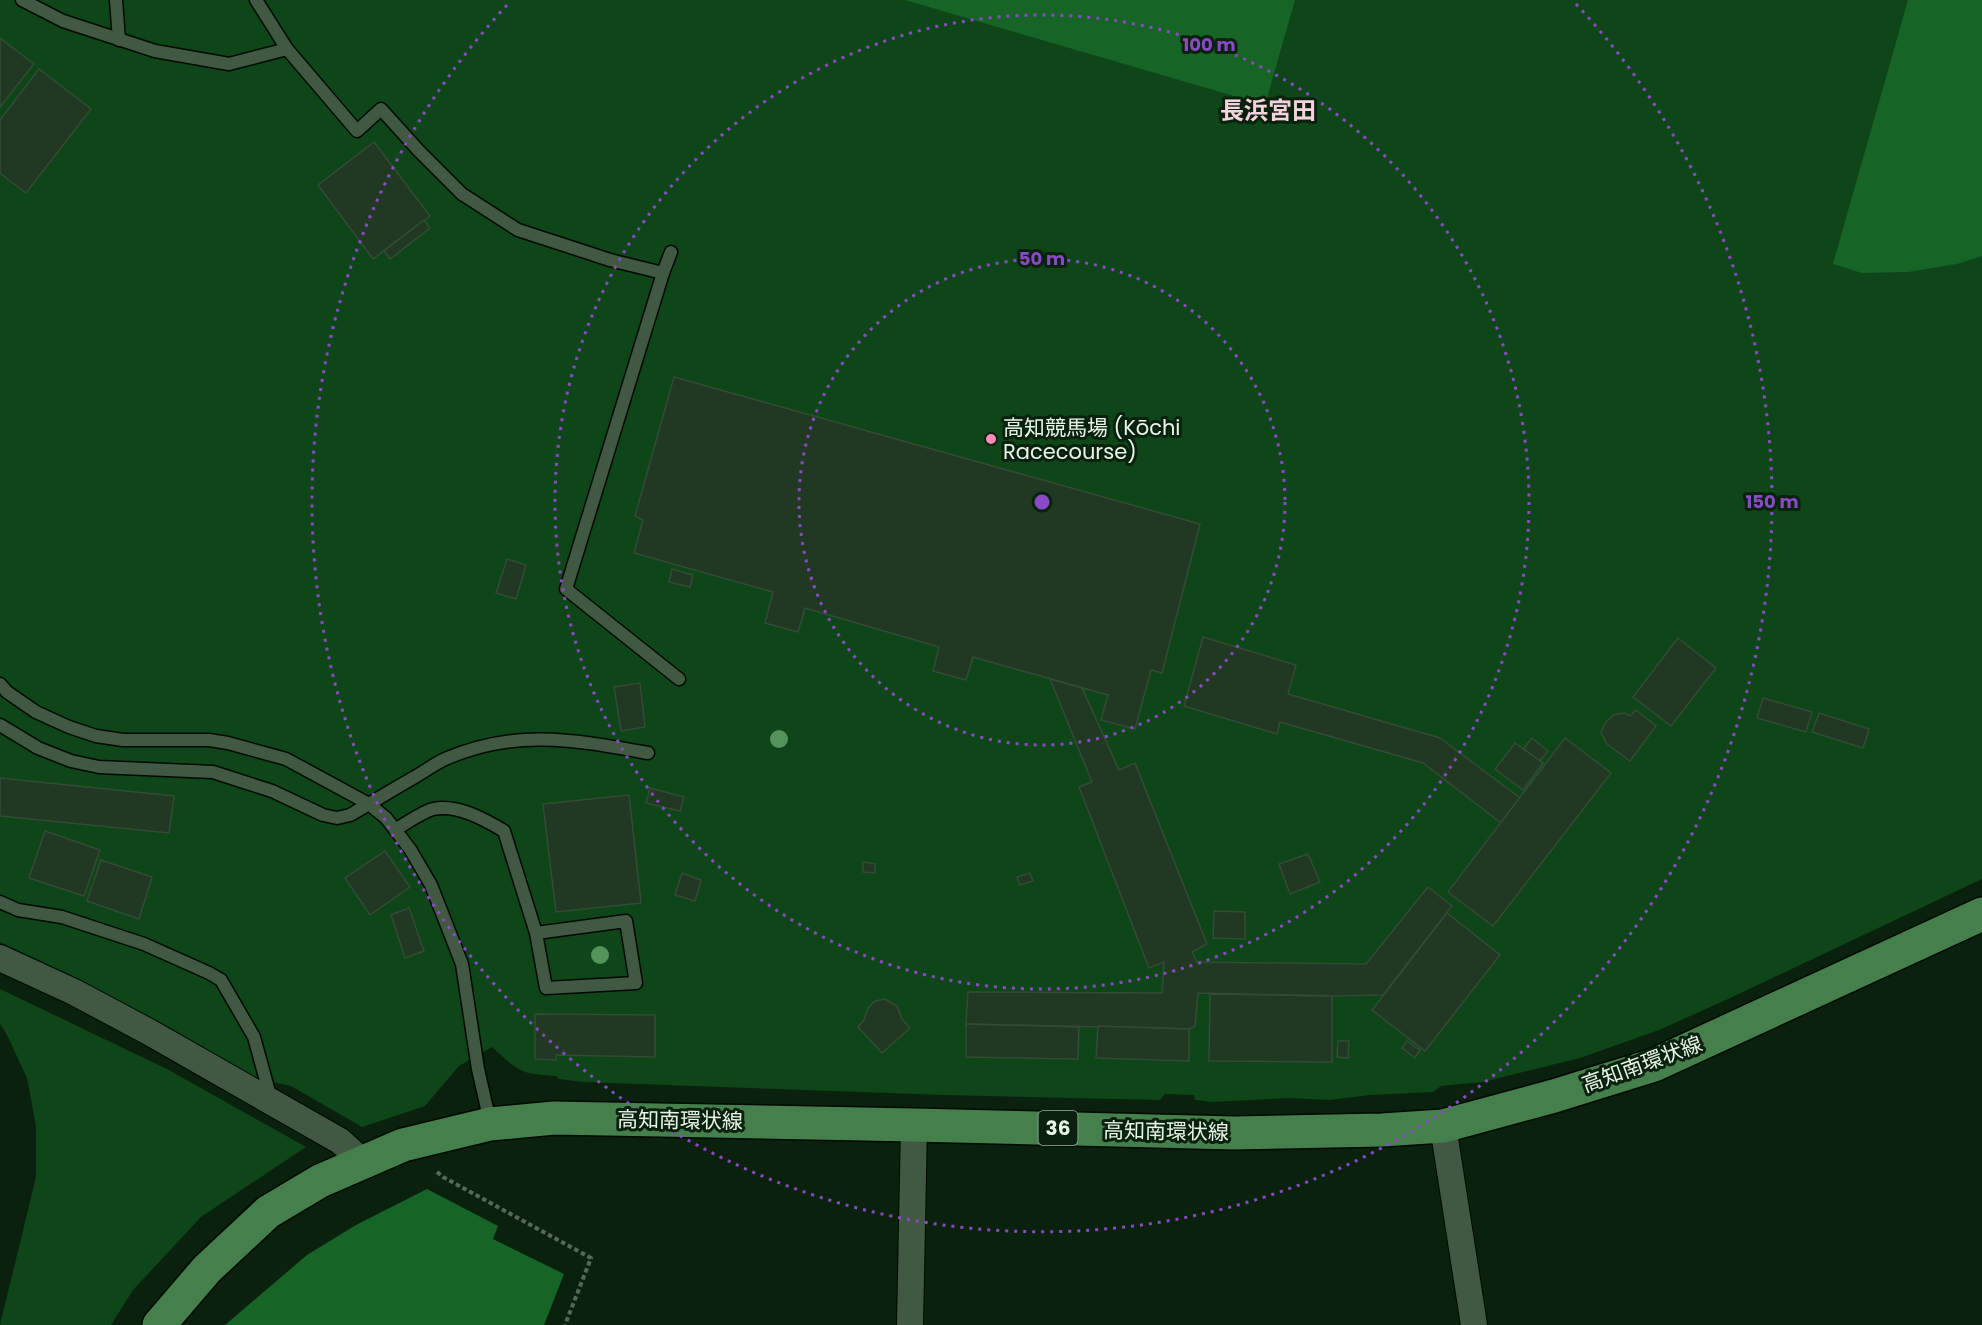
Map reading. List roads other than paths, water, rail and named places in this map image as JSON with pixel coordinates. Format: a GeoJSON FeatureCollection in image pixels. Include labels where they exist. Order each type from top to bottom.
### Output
{"type":"FeatureCollection","features":[{"type":"Feature","properties":{"kind":"main road","name":"高知南環状線"},"geometry":{"type":"LineString","coordinates":[[159,1325],[207,1269],[268,1212],[320,1181],[403,1145],[490,1124],[554,1118],[1234,1133],[1382,1130],[1443,1126],[1554,1096],[1654,1065],[1982,915]]}},
{"type":"Feature","properties":{"kind":"street"},"geometry":{"type":"LineString","coordinates":[[0,958],[112,1012],[340,1141],[363,1162]]}},
{"type":"Feature","properties":{"kind":"street"},"geometry":{"type":"LineString","coordinates":[[910,1325],[914,1125]]}},
{"type":"Feature","properties":{"kind":"street"},"geometry":{"type":"LineString","coordinates":[[1443,1126],[1474,1325]]}},
{"type":"Feature","properties":{"kind":"lane"},"geometry":{"type":"LineString","coordinates":[[22,0],[63,21],[155,51],[229,64],[287,49]]}},
{"type":"Feature","properties":{"kind":"lane"},"geometry":{"type":"LineString","coordinates":[[116,0],[119,40]]}},
{"type":"Feature","properties":{"kind":"lane"},"geometry":{"type":"LineString","coordinates":[[256,0],[287,49],[357,131],[381,109],[462,194],[518,230],[610,260],[663,273]]}},
{"type":"Feature","properties":{"kind":"lane"},"geometry":{"type":"LineString","coordinates":[[671,252],[566,589],[679,679]]}},
{"type":"Feature","properties":{"kind":"lane"},"geometry":{"type":"LineString","coordinates":[[0,684],[7,692],[36,712],[96,736],[123,740],[209,740],[286,759],[369,804],[386,818],[410,849],[431,885],[462,964],[478,1069],[490,1124]]}},
{"type":"Feature","properties":{"kind":"lane"},"geometry":{"type":"LineString","coordinates":[[0,725],[38,748],[71,761],[99,767],[213,772],[272,791],[324,815],[337,818],[350,815],[444,760],[479,747],[501,742],[526,739],[581,741],[648,753]]}},
{"type":"Feature","properties":{"kind":"lane"},"geometry":{"type":"LineString","coordinates":[[395,830],[432,809],[456,809],[504,831],[536,933],[546,988],[636,983],[626,921],[536,933]]}},
{"type":"Feature","properties":{"kind":"lane"},"geometry":{"type":"LineString","coordinates":[[0,902],[18,910],[62,917],[144,944],[209,973],[221,981],[254,1037],[272,1103]]}},
{"type":"Feature","properties":{"kind":"place","name":"高知競馬場 (Kōchi Racecourse)"},"geometry":{"type":"Point","coordinates":[991,439]}},
{"type":"Feature","properties":{"kind":"district","name":"長浜宮田"},"geometry":{"type":"Point","coordinates":[1268,110]}}]}
